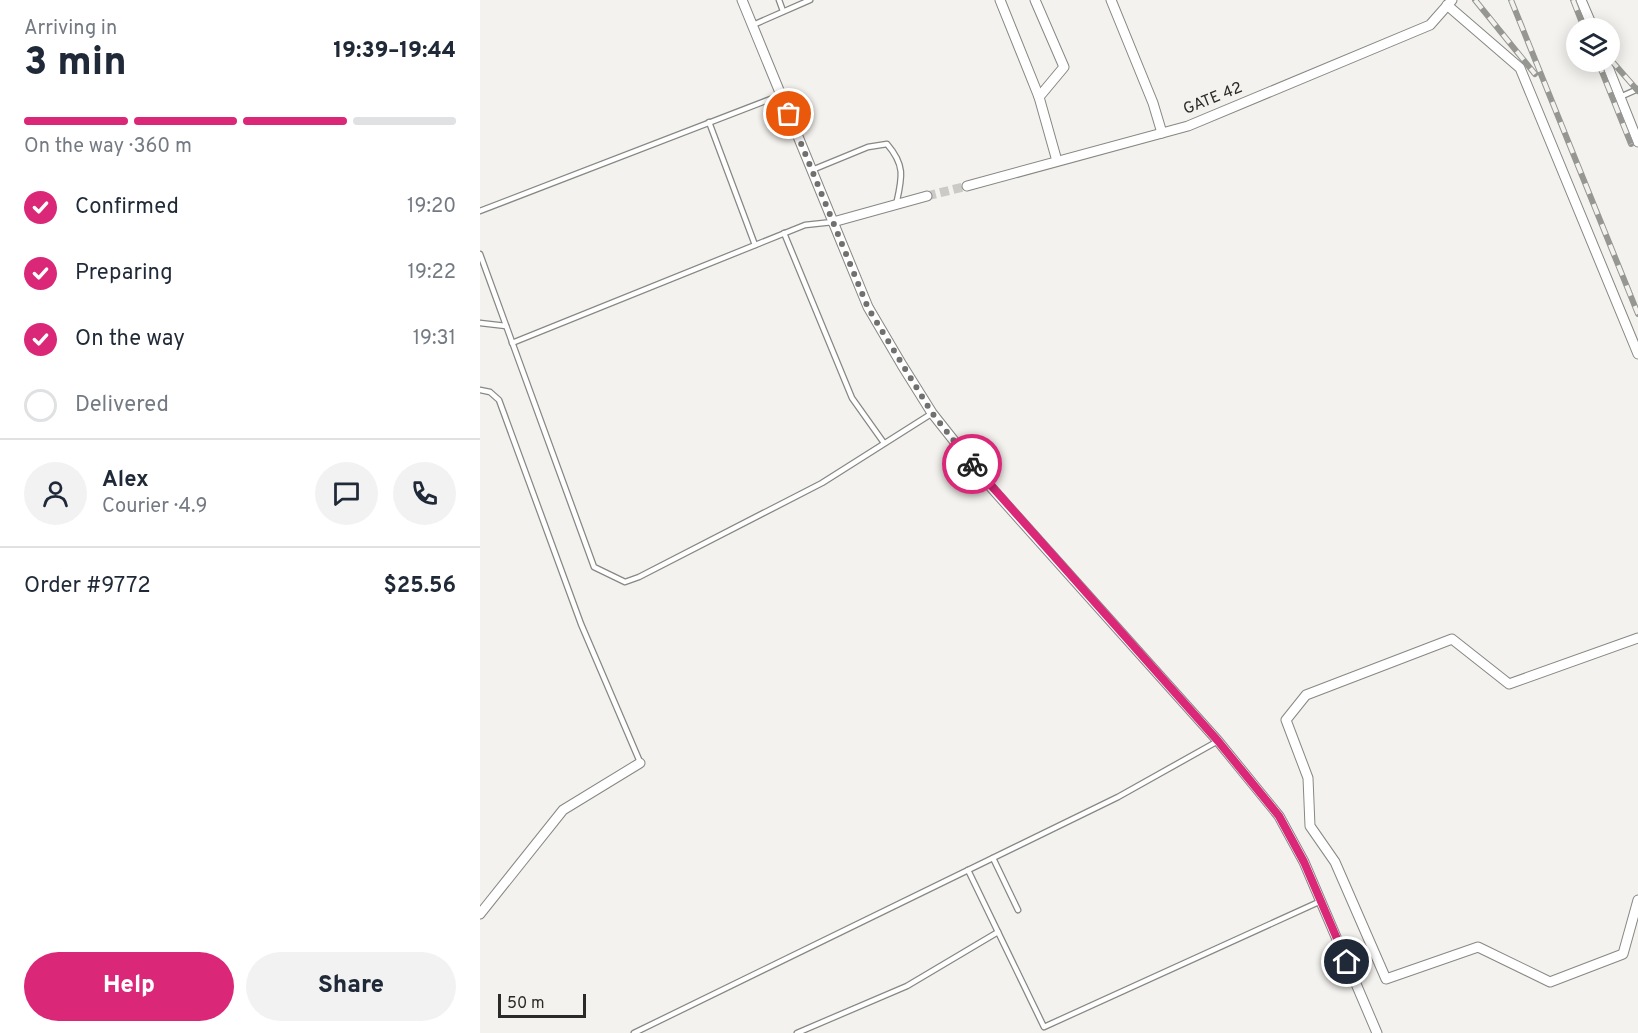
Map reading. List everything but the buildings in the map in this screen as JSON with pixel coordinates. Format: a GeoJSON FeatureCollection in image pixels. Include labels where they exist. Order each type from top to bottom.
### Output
{"type":"FeatureCollection","features":[{"type":"Feature","properties":{"kind":"street"},"geometry":{"type":"LineString","coordinates":[[742,0],[868,308],[932,413],[989,485],[1218,741],[1279,816],[1304,862],[1377,1033]]}},
{"type":"Feature","properties":{"kind":"street"},"geometry":{"type":"LineString","coordinates":[[1000,0],[1039,97],[1057,161]]}},
{"type":"Feature","properties":{"kind":"street"},"geometry":{"type":"LineString","coordinates":[[1035,0],[1064,67],[1039,97]]}},
{"type":"Feature","properties":{"kind":"street"},"geometry":{"type":"LineString","coordinates":[[1111,0],[1153,103],[1162,133]]}},
{"type":"Feature","properties":{"kind":"street"},"geometry":{"type":"LineString","coordinates":[[1581,0],[1589,18]]}},
{"type":"Feature","properties":{"kind":"street"},"geometry":{"type":"LineString","coordinates":[[1450,3],[1520,68],[1638,354]]}},
{"type":"Feature","properties":{"kind":"street","name":"GATE 42"},"geometry":{"type":"LineString","coordinates":[[967,186],[1188,126],[1430,25],[1450,3]]}},
{"type":"Feature","properties":{"kind":"street"},"geometry":{"type":"LineString","coordinates":[[1610,72],[1638,142]]}},
{"type":"Feature","properties":{"kind":"street"},"geometry":{"type":"LineString","coordinates":[[833,222],[927,196]]}},
{"type":"Feature","properties":{"kind":"street"},"geometry":{"type":"LineString","coordinates":[[1638,638],[1509,684],[1452,639],[1306,695],[1286,720],[1308,778],[1310,826],[1335,862],[1386,979],[1478,947],[1551,982],[1623,954],[1638,900]]}},
{"type":"Feature","properties":{"kind":"street"},"geometry":{"type":"LineString","coordinates":[[480,914],[563,810],[640,762]]}},
{"type":"Feature","properties":{"kind":"lane"},"geometry":{"type":"LineString","coordinates":[[779,0],[783,11]]}},
{"type":"Feature","properties":{"kind":"lane"},"geometry":{"type":"LineString","coordinates":[[753,25],[810,0]]}},
{"type":"Feature","properties":{"kind":"lane"},"geometry":{"type":"LineString","coordinates":[[1620,97],[1638,89]]}},
{"type":"Feature","properties":{"kind":"lane"},"geometry":{"type":"LineString","coordinates":[[480,211],[781,95]]}},
{"type":"Feature","properties":{"kind":"lane"},"geometry":{"type":"LineString","coordinates":[[709,123],[755,245]]}},
{"type":"Feature","properties":{"kind":"lane"},"geometry":{"type":"LineString","coordinates":[[812,170],[868,147],[886,144],[899,158],[902,178],[896,205]]}},
{"type":"Feature","properties":{"kind":"lane"},"geometry":{"type":"LineString","coordinates":[[512,343],[804,225],[833,222]]}},
{"type":"Feature","properties":{"kind":"lane"},"geometry":{"type":"LineString","coordinates":[[784,233],[852,398],[884,443]]}},
{"type":"Feature","properties":{"kind":"lane"},"geometry":{"type":"LineString","coordinates":[[480,254],[594,567],[625,582],[822,483],[932,413]]}},
{"type":"Feature","properties":{"kind":"lane"},"geometry":{"type":"LineString","coordinates":[[480,324],[506,326]]}},
{"type":"Feature","properties":{"kind":"lane"},"geometry":{"type":"LineString","coordinates":[[480,390],[490,392],[500,400],[581,624],[640,762]]}},
{"type":"Feature","properties":{"kind":"lane"},"geometry":{"type":"LineString","coordinates":[[633,1033],[1119,797],[1218,741]]}},
{"type":"Feature","properties":{"kind":"lane"},"geometry":{"type":"LineString","coordinates":[[993,858],[1018,910]]}},
{"type":"Feature","properties":{"kind":"lane"},"geometry":{"type":"LineString","coordinates":[[968,870],[1044,1027],[1321,901]]}},
{"type":"Feature","properties":{"kind":"lane"},"geometry":{"type":"LineString","coordinates":[[796,1033],[907,986],[998,932]]}},
{"type":"Feature","properties":{"kind":"tunnel"},"geometry":{"type":"LineString","coordinates":[[927,196],[967,186]]}},
{"type":"Feature","properties":{"kind":"railway"},"geometry":{"type":"LineString","coordinates":[[1475,0],[1535,74]]}},
{"type":"Feature","properties":{"kind":"railway"},"geometry":{"type":"LineString","coordinates":[[1511,0],[1638,314]]}},
{"type":"Feature","properties":{"kind":"railway"},"geometry":{"type":"LineString","coordinates":[[1573,0],[1580,18]]}},
{"type":"Feature","properties":{"kind":"railway"},"geometry":{"type":"LineString","coordinates":[[1620,70],[1638,91]]}},
{"type":"Feature","properties":{"kind":"railway"},"geometry":{"type":"LineString","coordinates":[[1602,72],[1631,144]]}},
{"type":"Feature","properties":{"kind":"way so far"},"geometry":{"type":"LineString","coordinates":[[789,114],[868,308],[932,413],[972,464]]}},
{"type":"Feature","properties":{"kind":"route"},"geometry":{"type":"LineString","coordinates":[[972,464],[1218,741],[1279,816],[1304,862],[1347,962]]}}]}
